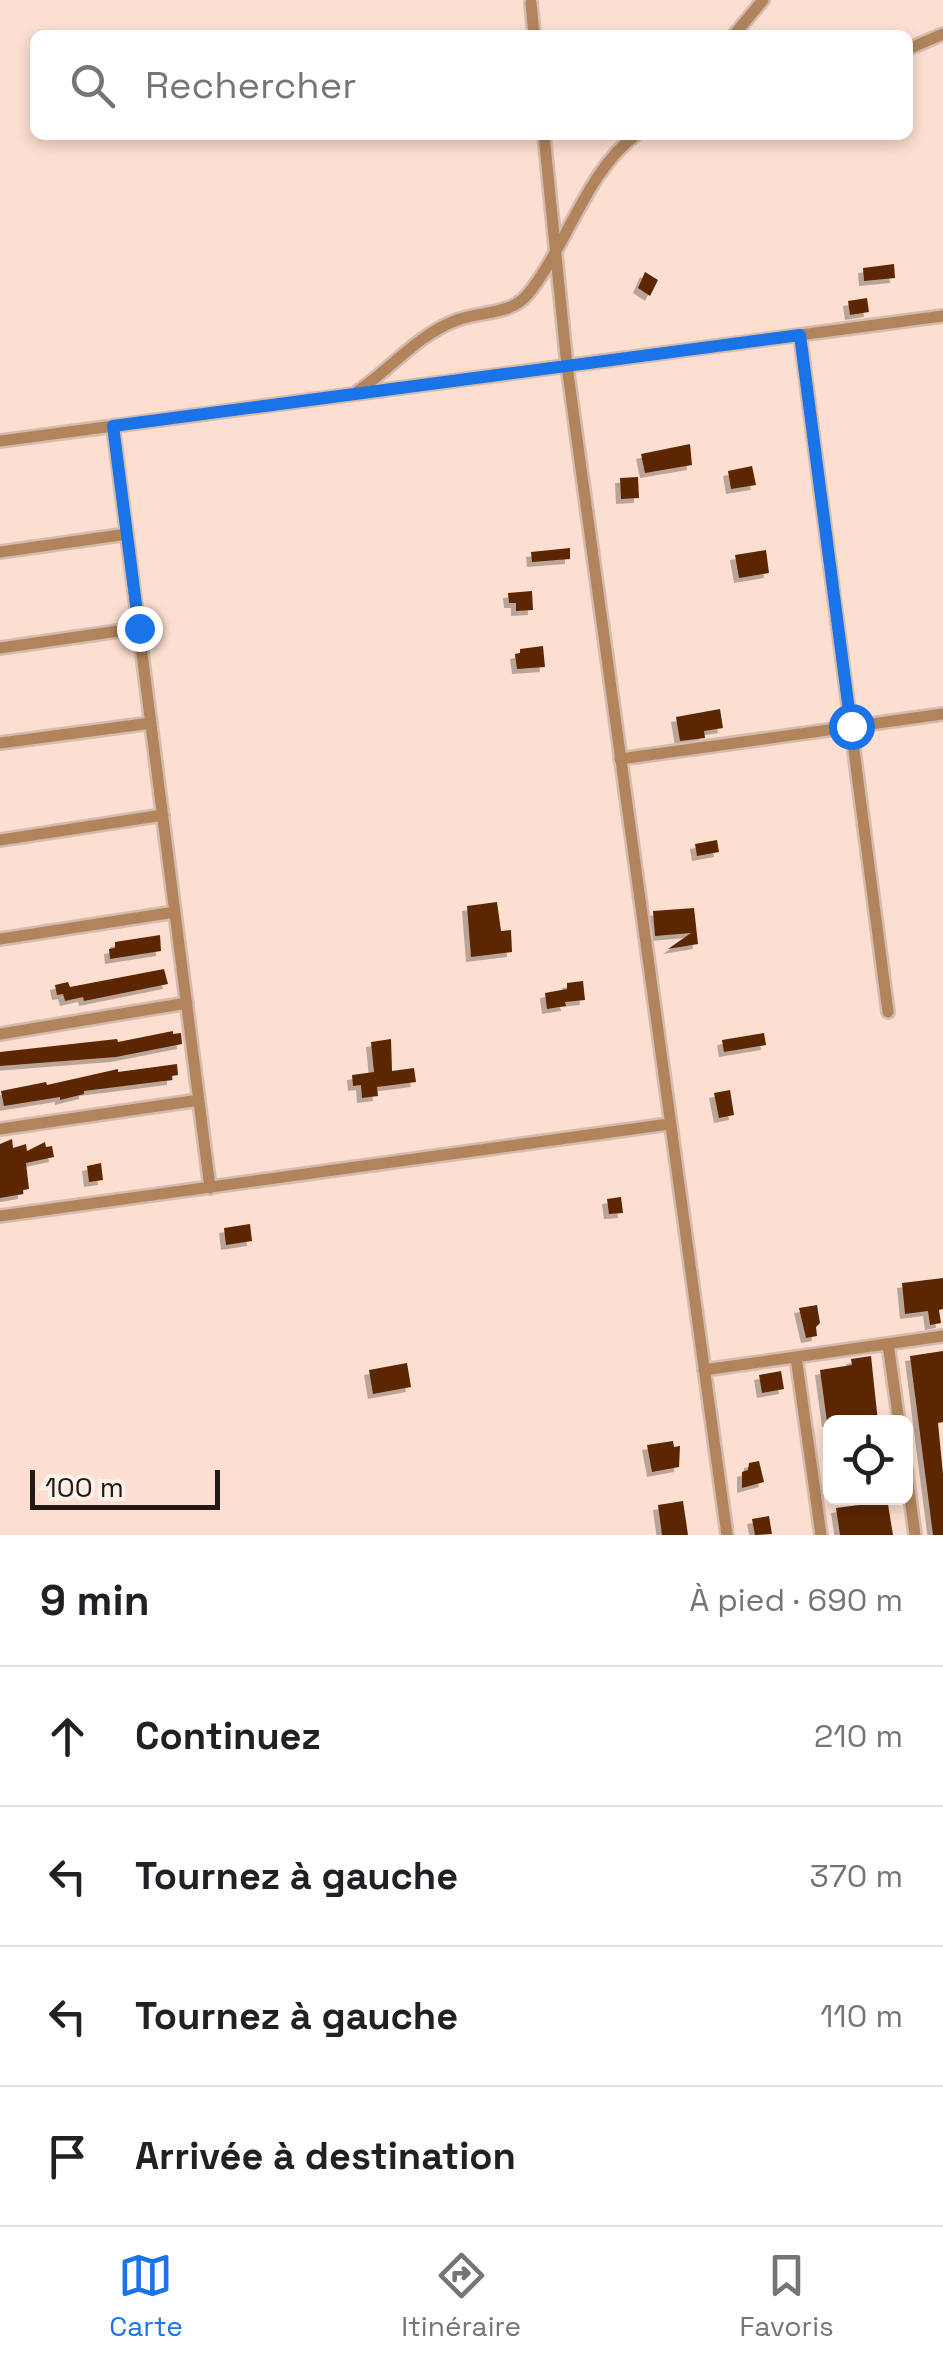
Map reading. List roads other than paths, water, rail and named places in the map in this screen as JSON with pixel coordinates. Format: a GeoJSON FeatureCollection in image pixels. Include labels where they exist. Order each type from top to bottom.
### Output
{"type":"FeatureCollection","features":[{"type":"Feature","properties":{"kind":"street"},"geometry":{"type":"LineString","coordinates":[[738,30],[759,2]]}},
{"type":"Feature","properties":{"kind":"street"},"geometry":{"type":"LineString","coordinates":[[530,3],[533,30]]}},
{"type":"Feature","properties":{"kind":"street"},"geometry":{"type":"LineString","coordinates":[[913,47],[943,34]]}},
{"type":"Feature","properties":{"kind":"street"},"geometry":{"type":"LineString","coordinates":[[545,140],[567,366],[726,1535]]}},
{"type":"Feature","properties":{"kind":"street"},"geometry":{"type":"LineString","coordinates":[[354,394],[430,333],[459,319],[519,303],[556,253],[594,182],[629,140]]}},
{"type":"Feature","properties":{"kind":"street"},"geometry":{"type":"LineString","coordinates":[[0,440],[943,316]]}},
{"type":"Feature","properties":{"kind":"street"},"geometry":{"type":"LineString","coordinates":[[800,335],[888,1012]]}},
{"type":"Feature","properties":{"kind":"street"},"geometry":{"type":"LineString","coordinates":[[113,426],[210,1188]]}},
{"type":"Feature","properties":{"kind":"street"},"geometry":{"type":"LineString","coordinates":[[0,552],[126,534]]}},
{"type":"Feature","properties":{"kind":"street"},"geometry":{"type":"LineString","coordinates":[[0,648],[139,628]]}},
{"type":"Feature","properties":{"kind":"street"},"geometry":{"type":"LineString","coordinates":[[620,759],[943,714]]}},
{"type":"Feature","properties":{"kind":"street"},"geometry":{"type":"LineString","coordinates":[[0,743],[151,724]]}},
{"type":"Feature","properties":{"kind":"street"},"geometry":{"type":"LineString","coordinates":[[0,840],[162,815]]}},
{"type":"Feature","properties":{"kind":"street"},"geometry":{"type":"LineString","coordinates":[[0,939],[175,912]]}},
{"type":"Feature","properties":{"kind":"street"},"geometry":{"type":"LineString","coordinates":[[0,1034],[187,1003]]}},
{"type":"Feature","properties":{"kind":"street"},"geometry":{"type":"LineString","coordinates":[[0,1129],[199,1100]]}},
{"type":"Feature","properties":{"kind":"street"},"geometry":{"type":"LineString","coordinates":[[0,1216],[669,1124]]}},
{"type":"Feature","properties":{"kind":"street"},"geometry":{"type":"LineString","coordinates":[[704,1370],[943,1336]]}},
{"type":"Feature","properties":{"kind":"street"},"geometry":{"type":"LineString","coordinates":[[888,1344],[898,1415]]}},
{"type":"Feature","properties":{"kind":"street"},"geometry":{"type":"LineString","coordinates":[[796,1357],[822,1535]]}},
{"type":"Feature","properties":{"kind":"street"},"geometry":{"type":"LineString","coordinates":[[911,1505],[915,1535]]}}]}
